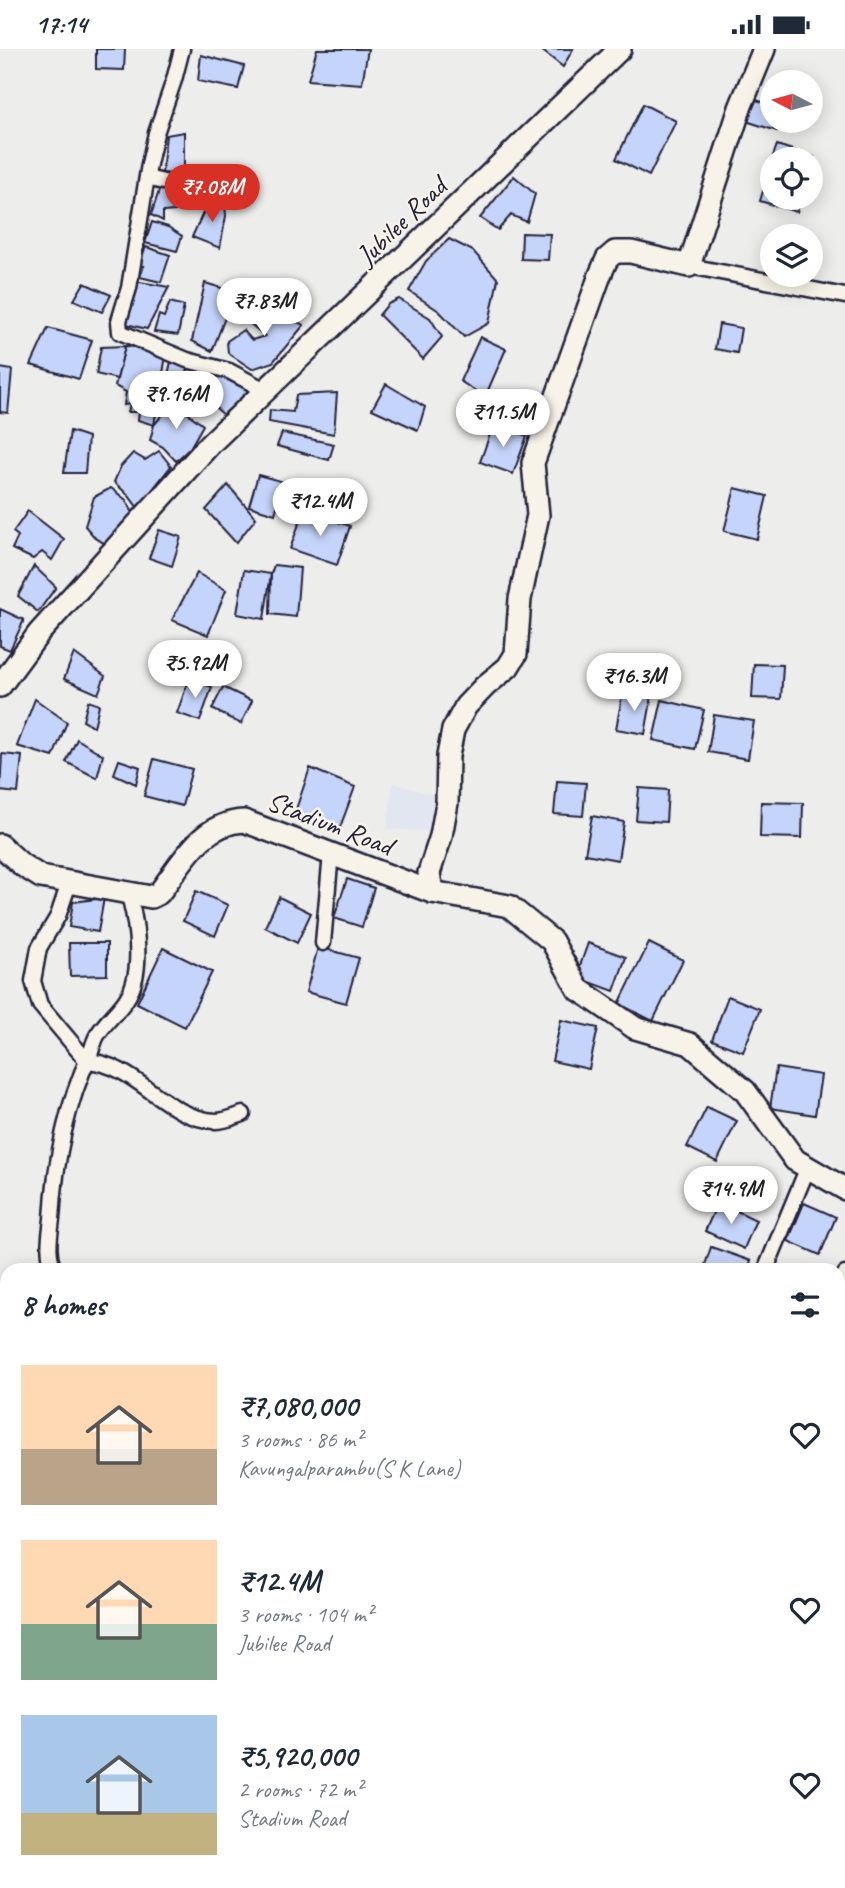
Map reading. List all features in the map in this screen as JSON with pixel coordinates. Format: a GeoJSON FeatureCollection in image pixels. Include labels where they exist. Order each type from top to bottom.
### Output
{"type":"FeatureCollection","features":[{"type":"Feature","properties":{"kind":"street"},"geometry":{"type":"LineString","coordinates":[[182,49],[156,133],[129,288],[119,321],[120,332],[187,360],[229,371],[265,390]]}},
{"type":"Feature","properties":{"kind":"street","name":"Jubilee Road"},"geometry":{"type":"LineString","coordinates":[[0,686],[48,623],[209,443],[620,49]]}},
{"type":"Feature","properties":{"kind":"street"},"geometry":{"type":"LineString","coordinates":[[689,267],[740,108],[764,49]]}},
{"type":"Feature","properties":{"kind":"street"},"geometry":{"type":"LineString","coordinates":[[147,178],[225,197]]}},
{"type":"Feature","properties":{"kind":"street"},"geometry":{"type":"LineString","coordinates":[[432,892],[429,873],[441,836],[447,803],[448,756],[453,730],[466,706],[508,667],[516,654],[520,599],[537,515],[533,463],[607,259],[615,252],[631,252],[689,267],[845,296]]}},
{"type":"Feature","properties":{"kind":"street","name":"Stadium Road"},"geometry":{"type":"LineString","coordinates":[[0,845],[22,865],[41,877],[151,897],[159,893],[197,841],[211,830],[230,821],[244,821],[432,892],[509,906],[552,941],[578,989],[635,1028],[690,1044],[745,1091],[795,1160],[845,1189]]}},
{"type":"Feature","properties":{"kind":"street"},"geometry":{"type":"LineString","coordinates":[[323,943],[331,853]]}},
{"type":"Feature","properties":{"kind":"street"},"geometry":{"type":"LineString","coordinates":[[69,883],[58,916],[39,948],[33,981],[40,1005],[87,1061],[100,1061],[118,1068],[167,1103],[199,1117],[219,1121],[243,1114]]}},
{"type":"Feature","properties":{"kind":"street"},"geometry":{"type":"LineString","coordinates":[[51,1263],[49,1246],[57,1157],[78,1083],[96,1037],[122,1006],[134,983],[134,912],[128,893]]}},
{"type":"Feature","properties":{"kind":"street"},"geometry":{"type":"LineString","coordinates":[[768,1263],[808,1167]]}},
{"type":"Feature","properties":{"kind":"shaded area"},"geometry":{"type":"Polygon","coordinates":[[[393,783],[433,795],[429,831],[387,829],[393,783]]]}},
{"type":"Feature","properties":{"kind":"building"},"geometry":{"type":"Polygon","coordinates":[[[96,49],[125,49],[124,70],[96,69],[96,49]]]}},
{"type":"Feature","properties":{"kind":"building"},"geometry":{"type":"Polygon","coordinates":[[[317,49],[368,49],[362,84],[308,80],[317,49]]]}},
{"type":"Feature","properties":{"kind":"building"},"geometry":{"type":"Polygon","coordinates":[[[540,49],[573,49],[563,67],[540,49]]]}},
{"type":"Feature","properties":{"kind":"building"},"geometry":{"type":"Polygon","coordinates":[[[201,55],[244,66],[238,89],[198,81],[201,55]]]}},
{"type":"Feature","properties":{"kind":"building"},"geometry":{"type":"Polygon","coordinates":[[[753,99],[760,101],[760,126],[746,121],[753,99]]]}},
{"type":"Feature","properties":{"kind":"building"},"geometry":{"type":"Polygon","coordinates":[[[643,104],[676,121],[649,176],[616,159],[643,104]]]}},
{"type":"Feature","properties":{"kind":"building"},"geometry":{"type":"Polygon","coordinates":[[[184,132],[184,175],[162,173],[166,135],[184,132]]]}},
{"type":"Feature","properties":{"kind":"building"},"geometry":{"type":"Polygon","coordinates":[[[514,176],[535,194],[527,222],[511,215],[498,230],[480,218],[514,176]]]}},
{"type":"Feature","properties":{"kind":"building"},"geometry":{"type":"Polygon","coordinates":[[[160,188],[176,189],[175,211],[163,212],[163,221],[151,215],[160,188]]]}},
{"type":"Feature","properties":{"kind":"building"},"geometry":{"type":"Polygon","coordinates":[[[209,200],[225,204],[226,216],[220,248],[192,237],[209,200]]]}},
{"type":"Feature","properties":{"kind":"building"},"geometry":{"type":"Polygon","coordinates":[[[152,222],[168,227],[182,236],[177,251],[145,243],[152,222]]]}},
{"type":"Feature","properties":{"kind":"building"},"geometry":{"type":"Polygon","coordinates":[[[522,233],[550,234],[548,260],[521,259],[522,233]]]}},
{"type":"Feature","properties":{"kind":"building"},"geometry":{"type":"Polygon","coordinates":[[[449,239],[473,251],[498,279],[489,323],[464,337],[439,311],[409,291],[426,261],[449,239]]]}},
{"type":"Feature","properties":{"kind":"building"},"geometry":{"type":"Polygon","coordinates":[[[146,247],[170,255],[161,282],[140,277],[144,266],[137,266],[146,247]]]}},
{"type":"Feature","properties":{"kind":"building"},"geometry":{"type":"Polygon","coordinates":[[[134,281],[169,287],[147,329],[126,324],[134,281]]]}},
{"type":"Feature","properties":{"kind":"building"},"geometry":{"type":"Polygon","coordinates":[[[84,283],[111,295],[102,312],[74,300],[84,283]]]}},
{"type":"Feature","properties":{"kind":"building"},"geometry":{"type":"Polygon","coordinates":[[[205,283],[235,292],[212,351],[192,341],[205,283]]]}},
{"type":"Feature","properties":{"kind":"building"},"geometry":{"type":"Polygon","coordinates":[[[399,299],[430,318],[442,337],[423,359],[379,315],[388,304],[399,299]]]}},
{"type":"Feature","properties":{"kind":"building"},"geometry":{"type":"Polygon","coordinates":[[[170,302],[184,306],[178,335],[154,332],[159,315],[164,317],[170,302]]]}},
{"type":"Feature","properties":{"kind":"building"},"geometry":{"type":"Polygon","coordinates":[[[255,302],[304,325],[273,362],[252,369],[228,353],[227,341],[243,330],[252,340],[265,336],[247,321],[255,302]]]}},
{"type":"Feature","properties":{"kind":"building"},"geometry":{"type":"Polygon","coordinates":[[[719,324],[741,328],[737,353],[715,349],[719,324]]]}},
{"type":"Feature","properties":{"kind":"building"},"geometry":{"type":"Polygon","coordinates":[[[48,328],[92,340],[79,379],[31,365],[48,328]]]}},
{"type":"Feature","properties":{"kind":"building"},"geometry":{"type":"Polygon","coordinates":[[[480,337],[506,349],[485,397],[460,381],[480,337]]]}},
{"type":"Feature","properties":{"kind":"building"},"geometry":{"type":"Polygon","coordinates":[[[125,346],[167,350],[154,425],[138,420],[139,412],[128,412],[130,404],[124,405],[126,392],[115,386],[125,346]]]}},
{"type":"Feature","properties":{"kind":"building"},"geometry":{"type":"Polygon","coordinates":[[[125,346],[117,379],[96,374],[101,347],[125,346]]]}},
{"type":"Feature","properties":{"kind":"building"},"geometry":{"type":"Polygon","coordinates":[[[173,353],[188,367],[184,396],[163,397],[173,353]]]}},
{"type":"Feature","properties":{"kind":"building"},"geometry":{"type":"Polygon","coordinates":[[[0,368],[12,370],[8,413],[0,412],[0,368]]]}},
{"type":"Feature","properties":{"kind":"building"},"geometry":{"type":"Polygon","coordinates":[[[213,371],[242,382],[254,396],[226,417],[206,399],[200,389],[213,371]]]}},
{"type":"Feature","properties":{"kind":"building"},"geometry":{"type":"Polygon","coordinates":[[[386,384],[425,407],[418,430],[372,409],[386,384]]]}},
{"type":"Feature","properties":{"kind":"building"},"geometry":{"type":"Polygon","coordinates":[[[337,393],[334,434],[269,422],[270,410],[293,412],[296,395],[337,393]]]}},
{"type":"Feature","properties":{"kind":"building"},"geometry":{"type":"Polygon","coordinates":[[[173,402],[203,425],[190,448],[176,461],[163,447],[150,440],[154,425],[173,402]]]}},
{"type":"Feature","properties":{"kind":"building"},"geometry":{"type":"Polygon","coordinates":[[[494,423],[527,436],[513,474],[480,462],[494,423]]]}},
{"type":"Feature","properties":{"kind":"building"},"geometry":{"type":"Polygon","coordinates":[[[70,431],[88,437],[85,473],[64,473],[70,431]]]}},
{"type":"Feature","properties":{"kind":"building"},"geometry":{"type":"Polygon","coordinates":[[[282,433],[334,444],[329,460],[277,446],[282,433]]]}},
{"type":"Feature","properties":{"kind":"building"},"geometry":{"type":"Polygon","coordinates":[[[159,451],[171,466],[138,508],[114,482],[121,466],[133,453],[145,460],[159,451]]]}},
{"type":"Feature","properties":{"kind":"building"},"geometry":{"type":"Polygon","coordinates":[[[258,475],[284,482],[275,514],[249,506],[258,475]]]}},
{"type":"Feature","properties":{"kind":"building"},"geometry":{"type":"Polygon","coordinates":[[[228,485],[256,518],[236,543],[206,510],[228,485]]]}},
{"type":"Feature","properties":{"kind":"building"},"geometry":{"type":"Polygon","coordinates":[[[111,488],[126,500],[134,515],[121,531],[104,543],[96,539],[85,526],[94,497],[111,488]]]}},
{"type":"Feature","properties":{"kind":"building"},"geometry":{"type":"Polygon","coordinates":[[[735,488],[767,496],[757,539],[724,531],[735,488]]]}},
{"type":"Feature","properties":{"kind":"building"},"geometry":{"type":"Polygon","coordinates":[[[304,510],[350,526],[337,565],[290,549],[304,510]]]}},
{"type":"Feature","properties":{"kind":"building"},"geometry":{"type":"Polygon","coordinates":[[[28,511],[64,539],[52,560],[42,552],[33,559],[12,549],[18,536],[13,532],[28,511]]]}},
{"type":"Feature","properties":{"kind":"building"},"geometry":{"type":"Polygon","coordinates":[[[159,530],[181,537],[172,566],[149,558],[159,530]]]}},
{"type":"Feature","properties":{"kind":"building"},"geometry":{"type":"Polygon","coordinates":[[[274,565],[300,568],[296,617],[270,614],[271,574],[274,565]]]}},
{"type":"Feature","properties":{"kind":"building"},"geometry":{"type":"Polygon","coordinates":[[[34,566],[56,587],[38,612],[18,596],[34,566]]]}},
{"type":"Feature","properties":{"kind":"building"},"geometry":{"type":"Polygon","coordinates":[[[244,570],[271,574],[264,619],[237,614],[244,570]]]}},
{"type":"Feature","properties":{"kind":"building"},"geometry":{"type":"Polygon","coordinates":[[[197,573],[226,590],[208,635],[172,620],[197,573]]]}},
{"type":"Feature","properties":{"kind":"building"},"geometry":{"type":"Polygon","coordinates":[[[0,609],[24,620],[10,650],[0,646],[0,609]]]}},
{"type":"Feature","properties":{"kind":"building"},"geometry":{"type":"Polygon","coordinates":[[[74,653],[105,676],[98,694],[64,679],[74,653]]]}},
{"type":"Feature","properties":{"kind":"building"},"geometry":{"type":"Polygon","coordinates":[[[754,664],[783,665],[781,699],[752,698],[754,664]]]}},
{"type":"Feature","properties":{"kind":"building"},"geometry":{"type":"Polygon","coordinates":[[[189,679],[212,687],[200,721],[177,713],[189,679]]]}},
{"type":"Feature","properties":{"kind":"building"},"geometry":{"type":"Polygon","coordinates":[[[223,687],[252,701],[241,724],[212,709],[223,687]]]}},
{"type":"Feature","properties":{"kind":"building"},"geometry":{"type":"Polygon","coordinates":[[[623,691],[652,696],[645,734],[616,729],[623,691]]]}},
{"type":"Feature","properties":{"kind":"building"},"geometry":{"type":"Polygon","coordinates":[[[35,699],[67,722],[53,757],[17,746],[35,699]]]}},
{"type":"Feature","properties":{"kind":"building"},"geometry":{"type":"Polygon","coordinates":[[[662,700],[704,710],[695,749],[653,740],[662,700]]]}},
{"type":"Feature","properties":{"kind":"building"},"geometry":{"type":"Polygon","coordinates":[[[88,701],[99,705],[94,727],[83,721],[88,701]]]}},
{"type":"Feature","properties":{"kind":"building"},"geometry":{"type":"Polygon","coordinates":[[[714,715],[754,721],[748,759],[708,752],[714,715]]]}},
{"type":"Feature","properties":{"kind":"building"},"geometry":{"type":"Polygon","coordinates":[[[77,739],[103,755],[97,778],[66,762],[77,739]]]}},
{"type":"Feature","properties":{"kind":"building"},"geometry":{"type":"Polygon","coordinates":[[[2,754],[22,756],[18,793],[0,791],[2,754]]]}},
{"type":"Feature","properties":{"kind":"building"},"geometry":{"type":"Polygon","coordinates":[[[154,759],[192,769],[182,806],[144,796],[154,759]]]}},
{"type":"Feature","properties":{"kind":"building"},"geometry":{"type":"Polygon","coordinates":[[[119,760],[140,767],[136,784],[114,774],[119,760]]]}},
{"type":"Feature","properties":{"kind":"building"},"geometry":{"type":"Polygon","coordinates":[[[310,768],[355,787],[339,830],[294,815],[310,768]]]}},
{"type":"Feature","properties":{"kind":"building"},"geometry":{"type":"Polygon","coordinates":[[[557,781],[586,783],[583,816],[554,814],[557,781]]]}},
{"type":"Feature","properties":{"kind":"building"},"geometry":{"type":"Polygon","coordinates":[[[639,788],[668,790],[666,822],[636,820],[639,788]]]}},
{"type":"Feature","properties":{"kind":"building"},"geometry":{"type":"Polygon","coordinates":[[[761,802],[803,803],[802,838],[760,837],[761,802]]]}},
{"type":"Feature","properties":{"kind":"building"},"geometry":{"type":"Polygon","coordinates":[[[592,816],[624,822],[618,860],[585,854],[592,816]]]}},
{"type":"Feature","properties":{"kind":"building"},"geometry":{"type":"Polygon","coordinates":[[[347,879],[374,888],[362,927],[334,918],[347,879]]]}},
{"type":"Feature","properties":{"kind":"building"},"geometry":{"type":"Polygon","coordinates":[[[196,891],[228,905],[215,936],[183,921],[196,891]]]}},
{"type":"Feature","properties":{"kind":"building"},"geometry":{"type":"Polygon","coordinates":[[[279,897],[311,913],[297,943],[265,927],[279,897]]]}},
{"type":"Feature","properties":{"kind":"building"},"geometry":{"type":"Polygon","coordinates":[[[104,898],[98,932],[69,927],[73,902],[104,898]]]}},
{"type":"Feature","properties":{"kind":"building"},"geometry":{"type":"Polygon","coordinates":[[[69,943],[107,943],[107,975],[70,976],[69,943]]]}},
{"type":"Feature","properties":{"kind":"building"},"geometry":{"type":"Polygon","coordinates":[[[588,943],[626,957],[614,991],[576,977],[588,943]]]}},
{"type":"Feature","properties":{"kind":"building"},"geometry":{"type":"Polygon","coordinates":[[[649,943],[683,960],[653,1021],[619,1004],[649,943]]]}},
{"type":"Feature","properties":{"kind":"building"},"geometry":{"type":"Polygon","coordinates":[[[318,947],[359,958],[346,1003],[306,992],[318,947]]]}},
{"type":"Feature","properties":{"kind":"building"},"geometry":{"type":"Polygon","coordinates":[[[163,948],[212,972],[185,1027],[137,1003],[163,948]]]}},
{"type":"Feature","properties":{"kind":"building"},"geometry":{"type":"Polygon","coordinates":[[[728,996],[760,1009],[743,1052],[712,1040],[728,996]]]}},
{"type":"Feature","properties":{"kind":"building"},"geometry":{"type":"Polygon","coordinates":[[[561,1020],[598,1028],[589,1069],[552,1061],[561,1020]]]}},
{"type":"Feature","properties":{"kind":"building"},"geometry":{"type":"Polygon","coordinates":[[[776,1068],[821,1075],[815,1115],[770,1108],[776,1068]]]}},
{"type":"Feature","properties":{"kind":"building"},"geometry":{"type":"Polygon","coordinates":[[[707,1107],[737,1121],[717,1162],[687,1147],[707,1107]]]}},
{"type":"Feature","properties":{"kind":"building"},"geometry":{"type":"Polygon","coordinates":[[[718,1202],[756,1220],[744,1249],[705,1231],[718,1202]]]}},
{"type":"Feature","properties":{"kind":"building"},"geometry":{"type":"Polygon","coordinates":[[[804,1203],[836,1217],[820,1255],[788,1241],[804,1203]]]}},
{"type":"Feature","properties":{"kind":"building"},"geometry":{"type":"Polygon","coordinates":[[[711,1247],[751,1261],[750,1263],[706,1263],[711,1247]]]}}]}
